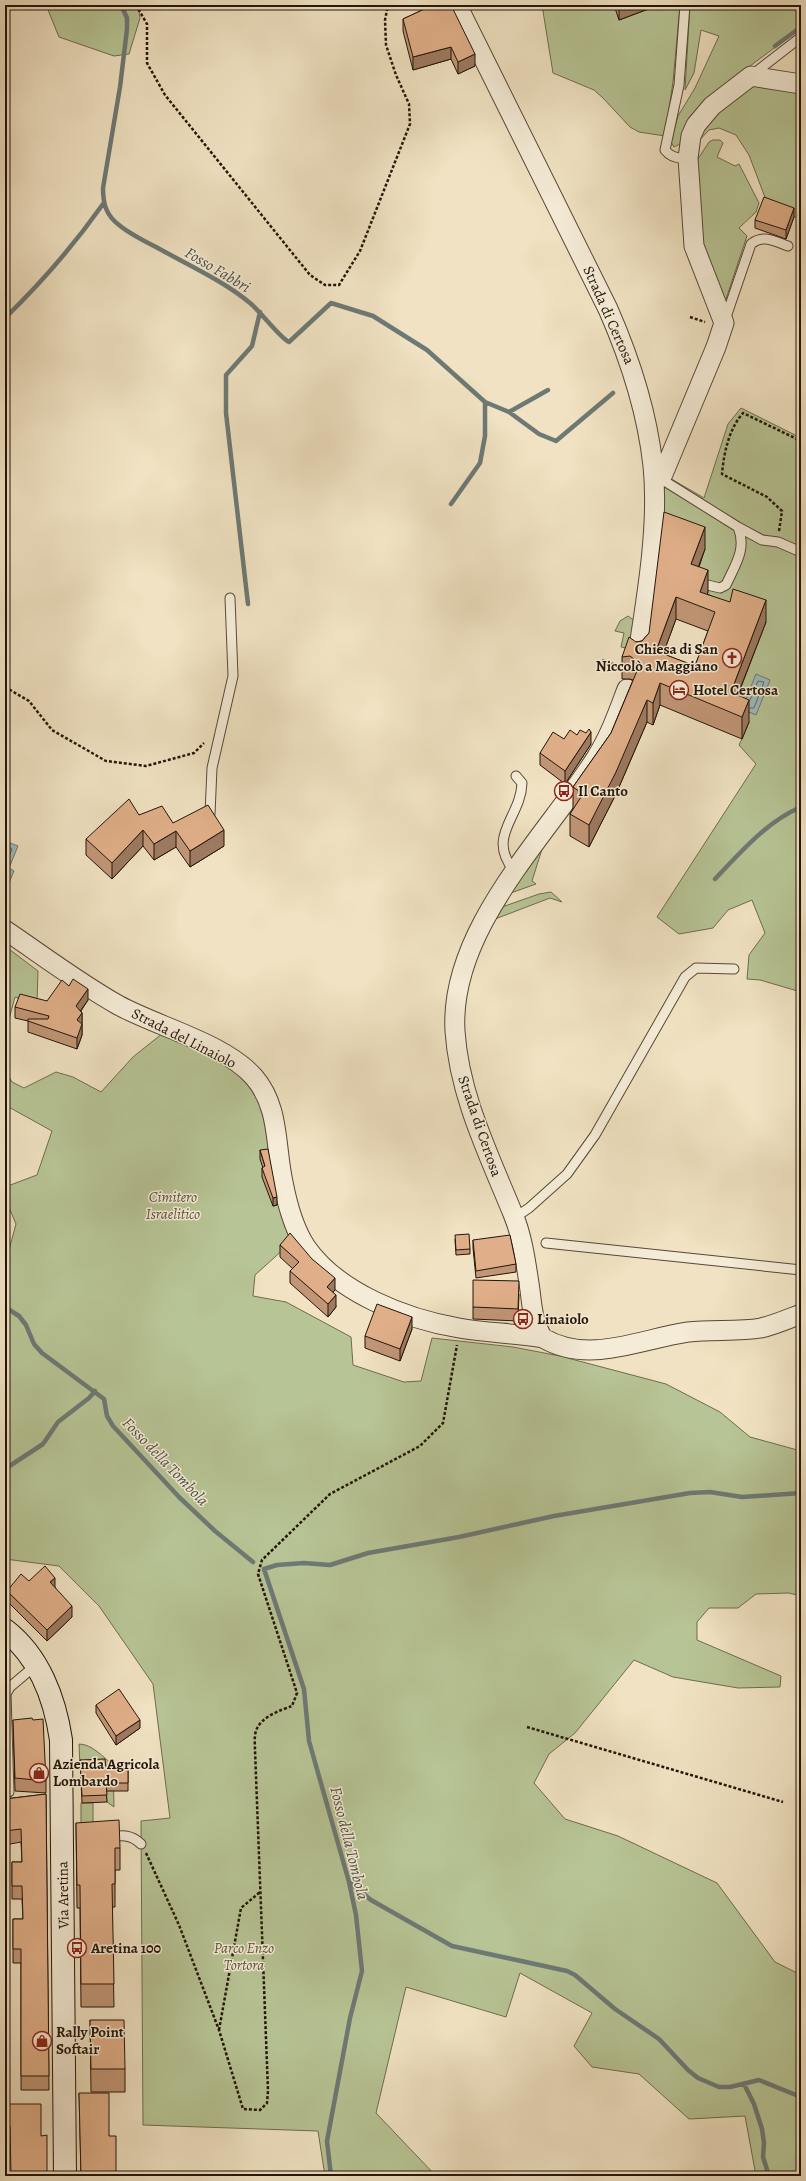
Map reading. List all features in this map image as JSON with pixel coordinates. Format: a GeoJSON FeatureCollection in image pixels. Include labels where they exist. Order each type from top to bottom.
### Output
{"type":"FeatureCollection","features":[{"type":"Feature","properties":{"kind":"main road","name":"Via Aretina"},"geometry":{"type":"LineString","coordinates":[[5,1630],[22,1646],[36,1665],[53,1704],[60,1736],[65,1842],[65,2176]]}},
{"type":"Feature","properties":{"kind":"street","name":"Strada di Certosa"},"geometry":{"type":"LineString","coordinates":[[457,5],[584,260],[628,354],[644,411],[654,481],[650,561],[638,653]]}},
{"type":"Feature","properties":{"kind":"street"},"geometry":{"type":"LineString","coordinates":[[654,481],[663,474],[716,347],[724,323],[694,246],[688,158],[690,136],[700,120],[712,106],[751,76],[801,84]]}},
{"type":"Feature","properties":{"kind":"street","name":"Strada di Certosa"},"geometry":{"type":"LineString","coordinates":[[543,1338],[534,1318],[522,1243],[514,1218],[484,1144],[465,1086],[457,1050],[455,1021],[458,986],[473,942],[515,872],[596,758],[612,728],[627,689]]}},
{"type":"Feature","properties":{"kind":"street","name":"Strada del Linaiolo"},"geometry":{"type":"LineString","coordinates":[[5,930],[119,1005],[226,1055],[248,1071],[262,1088],[272,1108],[285,1191],[296,1226],[306,1247],[336,1277],[368,1297],[422,1321],[460,1328],[543,1338]]}},
{"type":"Feature","properties":{"kind":"street"},"geometry":{"type":"LineString","coordinates":[[543,1338],[562,1346],[588,1350],[606,1349],[691,1332],[760,1328],[801,1314]]}},
{"type":"Feature","properties":{"kind":"lane"},"geometry":{"type":"LineString","coordinates":[[685,5],[679,85],[665,150],[668,154],[678,159],[688,158]]}},
{"type":"Feature","properties":{"kind":"lane"},"geometry":{"type":"LineString","coordinates":[[751,76],[801,37]]}},
{"type":"Feature","properties":{"kind":"lane"},"geometry":{"type":"LineString","coordinates":[[724,323],[751,244],[757,239],[763,238],[788,246]]}},
{"type":"Feature","properties":{"kind":"lane"},"geometry":{"type":"LineString","coordinates":[[654,481],[666,482],[738,527],[762,540],[778,542],[801,552]]}},
{"type":"Feature","properties":{"kind":"lane"},"geometry":{"type":"LineString","coordinates":[[699,583],[720,588],[726,585],[742,547],[742,536],[738,527]]}},
{"type":"Feature","properties":{"kind":"lane"},"geometry":{"type":"LineString","coordinates":[[210,814],[212,768],[233,676],[230,598]]}},
{"type":"Feature","properties":{"kind":"lane"},"geometry":{"type":"LineString","coordinates":[[515,872],[504,856],[505,830],[522,797],[522,783],[516,776]]}},
{"type":"Feature","properties":{"kind":"lane"},"geometry":{"type":"LineString","coordinates":[[514,1218],[529,1208],[567,1174],[595,1135],[685,977],[696,968],[734,969]]}},
{"type":"Feature","properties":{"kind":"lane"},"geometry":{"type":"LineString","coordinates":[[546,1243],[801,1270]]}},
{"type":"Feature","properties":{"kind":"lane"},"geometry":{"type":"LineString","coordinates":[[9,1792],[6,1694],[10,1688],[36,1665]]}},
{"type":"Feature","properties":{"kind":"lane"},"geometry":{"type":"LineString","coordinates":[[94,1838],[123,1835],[136,1840],[141,1844]]}},
{"type":"Feature","properties":{"kind":"path"},"geometry":{"type":"LineString","coordinates":[[136,5],[147,24],[147,63],[165,95],[310,275],[325,285],[339,285],[360,251],[410,124],[409,104],[396,75],[386,45],[385,20],[388,5]]}},
{"type":"Feature","properties":{"kind":"path"},"geometry":{"type":"LineString","coordinates":[[778,542],[782,511],[767,497],[722,474],[724,460],[734,424],[743,413],[801,442]]}},
{"type":"Feature","properties":{"kind":"path"},"geometry":{"type":"LineString","coordinates":[[602,660],[627,669]]}},
{"type":"Feature","properties":{"kind":"path"},"geometry":{"type":"LineString","coordinates":[[5,687],[29,701],[52,730],[106,761],[146,766],[194,753],[221,728]]}},
{"type":"Feature","properties":{"kind":"path"},"geometry":{"type":"LineString","coordinates":[[141,1844],[179,1925],[219,2030],[243,2109],[260,2110],[267,2103],[268,2091],[255,1750],[256,1730],[266,1719],[278,1710],[292,1706],[297,1694],[258,1574],[262,1560],[330,1494],[420,1446],[443,1422],[460,1328]]}},
{"type":"Feature","properties":{"kind":"path"},"geometry":{"type":"LineString","coordinates":[[527,1727],[783,1802]]}},
{"type":"Feature","properties":{"kind":"path"},"geometry":{"type":"LineString","coordinates":[[219,2030],[241,1908],[260,1892]]}},
{"type":"Feature","properties":{"kind":"green space"},"geometry":{"type":"Polygon","coordinates":[[[46,5],[138,5],[140,18],[129,54],[114,56],[59,37],[46,5]]]}},
{"type":"Feature","properties":{"kind":"green space"},"geometry":{"type":"Polygon","coordinates":[[[542,5],[680,5],[673,82],[665,136],[639,132],[630,127],[594,90],[553,73],[542,5]]]}},
{"type":"Feature","properties":{"kind":"green space"},"geometry":{"type":"Polygon","coordinates":[[[690,5],[801,5],[801,28],[754,63],[710,99],[682,143],[674,147],[671,142],[678,116],[695,88],[719,36],[701,30],[694,73],[685,90],[690,5]]]}},
{"type":"Feature","properties":{"kind":"green space"},"geometry":{"type":"Polygon","coordinates":[[[749,83],[801,91],[801,219],[764,206],[766,200],[749,155],[736,135],[719,128],[709,130],[694,146],[699,128],[749,83]]]}},
{"type":"Feature","properties":{"kind":"green space"},"geometry":{"type":"Polygon","coordinates":[[[713,140],[720,140],[723,143],[717,157],[735,166],[739,164],[759,203],[756,212],[739,228],[747,236],[723,308],[705,263],[692,168],[709,142],[713,140]]]}},
{"type":"Feature","properties":{"kind":"green space"},"geometry":{"type":"Polygon","coordinates":[[[741,408],[801,438],[801,992],[760,980],[747,979],[749,955],[765,933],[752,900],[728,910],[713,928],[679,934],[657,917],[756,764],[739,745],[742,739],[731,714],[730,624],[660,533],[664,488],[668,477],[704,498],[728,424],[741,408]]]}},
{"type":"Feature","properties":{"kind":"green space"},"geometry":{"type":"Polygon","coordinates":[[[628,616],[635,621],[631,649],[621,647],[624,633],[615,631],[620,621],[628,616]]]}},
{"type":"Feature","properties":{"kind":"green space"},"geometry":{"type":"Polygon","coordinates":[[[542,849],[532,881],[536,884],[508,894],[517,880],[542,849]]]}},
{"type":"Feature","properties":{"kind":"green space"},"geometry":{"type":"Polygon","coordinates":[[[551,892],[562,902],[550,898],[490,921],[502,907],[539,894],[551,892]]]}},
{"type":"Feature","properties":{"kind":"green space"},"geometry":{"type":"Polygon","coordinates":[[[5,946],[38,971],[37,1003],[15,997],[5,1034],[5,946]]]}},
{"type":"Feature","properties":{"kind":"green space"},"geometry":{"type":"Polygon","coordinates":[[[163,1033],[198,1048],[230,1067],[251,1085],[261,1101],[296,1238],[255,1275],[253,1296],[286,1302],[351,1337],[353,1365],[404,1382],[421,1381],[432,1338],[513,1347],[560,1356],[666,1384],[720,1412],[750,1437],[801,1451],[801,1596],[789,1593],[756,1594],[738,1608],[709,1608],[697,1622],[697,1640],[781,1676],[780,1687],[738,1688],[673,1677],[634,1660],[575,1733],[549,1754],[534,1783],[565,1819],[618,1836],[717,1883],[775,1962],[801,1975],[801,2176],[756,2176],[745,2116],[689,2119],[639,2074],[592,2067],[574,2046],[592,2013],[520,1973],[506,2017],[406,1987],[376,2113],[436,2176],[325,2176],[318,2131],[143,2125],[141,1821],[170,1818],[153,1684],[99,1606],[59,1566],[5,1559],[5,1254],[9,1250],[16,1224],[5,1198],[5,1187],[37,1175],[52,1131],[5,1105],[5,1070],[12,1082],[24,1088],[56,1072],[73,1077],[101,1092],[133,1057],[163,1033]]]}},
{"type":"Feature","properties":{"kind":"green space"},"geometry":{"type":"Polygon","coordinates":[[[79,1744],[93,1749],[113,1765],[114,1807],[107,1802],[105,1767],[80,1768],[79,1744]]]}},
{"type":"Feature","properties":{"kind":"green space"},"geometry":{"type":"Polygon","coordinates":[[[81,1803],[93,1803],[93,1833],[81,1836],[81,1803]]]}},
{"type":"Feature","properties":{"kind":"water"},"geometry":{"type":"Polygon","coordinates":[[[756,674],[770,680],[756,715],[742,709],[756,674]]]}},
{"type":"Feature","properties":{"kind":"water"},"geometry":{"type":"Polygon","coordinates":[[[5,841],[18,846],[9,868],[14,871],[9,883],[5,881],[5,841]]]}},
{"type":"Feature","properties":{"kind":"building"},"geometry":{"type":"Polygon","coordinates":[[[433,5],[451,5],[475,54],[458,62],[451,47],[413,57],[403,19],[433,5]]]}},
{"type":"Feature","properties":{"kind":"building"},"geometry":{"type":"Polygon","coordinates":[[[764,197],[794,208],[786,230],[755,220],[764,197]]]}},
{"type":"Feature","properties":{"kind":"building"},"geometry":{"type":"Polygon","coordinates":[[[664,512],[705,527],[691,564],[708,570],[700,592],[730,602],[733,589],[766,600],[731,692],[749,700],[742,717],[660,683],[653,703],[647,700],[616,772],[589,825],[570,814],[583,794],[573,787],[611,733],[637,671],[638,665],[635,660],[630,656],[622,657],[629,637],[636,642],[642,641],[649,633],[664,512]],[[676,597],[656,651],[695,666],[715,612],[676,597]]]}},
{"type":"Feature","properties":{"kind":"building"},"geometry":{"type":"Polygon","coordinates":[[[589,729],[591,732],[565,771],[540,753],[553,732],[564,739],[570,730],[577,735],[580,730],[586,733],[589,729]]]}},
{"type":"Feature","properties":{"kind":"building"},"geometry":{"type":"Polygon","coordinates":[[[129,799],[139,815],[162,806],[173,823],[208,805],[224,830],[190,851],[176,831],[154,844],[143,830],[112,863],[86,839],[129,799]]]}},
{"type":"Feature","properties":{"kind":"building"},"geometry":{"type":"Polygon","coordinates":[[[73,979],[88,989],[76,1006],[82,1013],[77,1020],[82,1024],[77,1038],[28,1021],[28,1019],[48,1019],[49,1016],[15,1007],[20,994],[47,1001],[62,980],[69,986],[73,979]]]}},
{"type":"Feature","properties":{"kind":"building"},"geometry":{"type":"Polygon","coordinates":[[[268,1149],[277,1197],[273,1198],[262,1168],[265,1166],[260,1150],[268,1149]]]}},
{"type":"Feature","properties":{"kind":"building"},"geometry":{"type":"Polygon","coordinates":[[[290,1233],[312,1259],[335,1278],[327,1287],[336,1295],[328,1304],[290,1271],[299,1262],[280,1245],[290,1233]]]}},
{"type":"Feature","properties":{"kind":"building"},"geometry":{"type":"Polygon","coordinates":[[[469,1234],[470,1249],[456,1250],[455,1235],[469,1234]]]}},
{"type":"Feature","properties":{"kind":"building"},"geometry":{"type":"Polygon","coordinates":[[[510,1235],[516,1264],[476,1271],[473,1240],[510,1235]]]}},
{"type":"Feature","properties":{"kind":"building"},"geometry":{"type":"Polygon","coordinates":[[[473,1280],[519,1281],[518,1309],[473,1307],[473,1280]]]}},
{"type":"Feature","properties":{"kind":"building"},"geometry":{"type":"Polygon","coordinates":[[[377,1304],[412,1317],[400,1349],[365,1336],[377,1304]]]}},
{"type":"Feature","properties":{"kind":"building"},"geometry":{"type":"Polygon","coordinates":[[[45,1566],[55,1578],[50,1582],[72,1606],[47,1630],[7,1591],[21,1574],[29,1581],[45,1566]]]}},
{"type":"Feature","properties":{"kind":"building"},"geometry":{"type":"Polygon","coordinates":[[[119,1689],[140,1720],[116,1736],[96,1705],[119,1689]]]}},
{"type":"Feature","properties":{"kind":"building"},"geometry":{"type":"Polygon","coordinates":[[[32,1718],[33,1720],[43,1719],[46,1781],[15,1778],[13,1720],[32,1718]]]}},
{"type":"Feature","properties":{"kind":"building"},"geometry":{"type":"Polygon","coordinates":[[[105,1759],[106,1768],[128,1768],[128,1783],[106,1783],[107,1795],[82,1796],[80,1760],[105,1759]]]}},
{"type":"Feature","properties":{"kind":"building"},"geometry":{"type":"Polygon","coordinates":[[[46,1794],[49,2076],[21,2076],[21,1949],[13,1949],[13,1919],[23,1919],[22,1886],[12,1886],[12,1862],[22,1862],[21,1829],[5,1831],[5,1799],[46,1794]]]}},
{"type":"Feature","properties":{"kind":"building"},"geometry":{"type":"Polygon","coordinates":[[[119,1820],[120,1848],[115,1848],[115,1884],[112,1884],[114,1984],[81,1984],[80,1885],[77,1885],[76,1823],[119,1820]]]}},
{"type":"Feature","properties":{"kind":"building"},"geometry":{"type":"Polygon","coordinates":[[[90,2020],[124,2020],[125,2069],[91,2069],[90,2020]]]}},
{"type":"Feature","properties":{"kind":"building"},"geometry":{"type":"Polygon","coordinates":[[[79,2093],[109,2093],[109,2136],[116,2136],[116,2176],[81,2176],[79,2093]]]}},
{"type":"Feature","properties":{"kind":"building"},"geometry":{"type":"Polygon","coordinates":[[[5,2104],[41,2104],[41,2136],[47,2135],[47,2176],[11,2176],[10,2126],[5,2126],[5,2104]]]}},
{"type":"Feature","properties":{"kind":"waterway","name":"Fosso Fabbri"},"geometry":{"type":"LineString","coordinates":[[121,5],[127,18],[127,29],[120,87],[103,188],[108,213],[115,221],[132,234],[229,287],[250,303],[285,340],[289,342],[331,303],[373,316],[427,350],[485,402],[485,436],[480,463],[451,504]]}},
{"type":"Feature","properties":{"kind":"waterway"},"geometry":{"type":"LineString","coordinates":[[775,46],[801,27]]}},
{"type":"Feature","properties":{"kind":"waterway"},"geometry":{"type":"LineString","coordinates":[[5,318],[57,263],[103,204]]}},
{"type":"Feature","properties":{"kind":"waterway"},"geometry":{"type":"LineString","coordinates":[[248,604],[226,413],[226,375],[252,346],[260,312]]}},
{"type":"Feature","properties":{"kind":"waterway"},"geometry":{"type":"LineString","coordinates":[[509,412],[548,390]]}},
{"type":"Feature","properties":{"kind":"waterway"},"geometry":{"type":"LineString","coordinates":[[485,402],[509,412],[539,434],[556,441],[613,393]]}},
{"type":"Feature","properties":{"kind":"waterway"},"geometry":{"type":"LineString","coordinates":[[715,879],[744,848],[765,829],[788,813],[801,807]]}},
{"type":"Feature","properties":{"kind":"waterway","name":"Fosso della Tombola"},"geometry":{"type":"LineString","coordinates":[[5,1307],[19,1316],[26,1325],[34,1344],[42,1353],[104,1399],[107,1416],[113,1426],[179,1497],[215,1531],[253,1562]]}},
{"type":"Feature","properties":{"kind":"waterway"},"geometry":{"type":"LineString","coordinates":[[5,1469],[43,1444],[58,1422],[89,1398],[95,1391]]}},
{"type":"Feature","properties":{"kind":"waterway","name":"Fosso della Tombola"},"geometry":{"type":"LineString","coordinates":[[331,2176],[327,2141],[350,2018],[362,1971],[356,1915],[349,1882],[309,1741],[304,1689],[264,1569],[277,1565],[304,1563],[330,1565],[368,1553],[459,1537],[554,1516],[690,1493],[710,1492],[742,1497],[801,1493]]}},
{"type":"Feature","properties":{"kind":"waterway"},"geometry":{"type":"LineString","coordinates":[[349,1882],[371,1900],[452,1946],[567,1971],[575,1975],[615,2009],[659,2039],[688,2070],[698,2078],[719,2087],[730,2087],[759,2080],[801,2097]]}},
{"type":"Feature","properties":{"kind":"waterway"},"geometry":{"type":"LineString","coordinates":[[744,2084],[754,2104],[762,2129],[764,2143],[763,2157],[769,2176]]}},
{"type":"Feature","properties":{"kind":"place","name":"Chiesa di San Niccolò a Maggiano"},"geometry":{"type":"Point","coordinates":[732,658]}},
{"type":"Feature","properties":{"kind":"place","name":"Hotel Certosa"},"geometry":{"type":"Point","coordinates":[679,690]}},
{"type":"Feature","properties":{"kind":"place","name":"Il Canto"},"geometry":{"type":"Point","coordinates":[564,791]}},
{"type":"Feature","properties":{"kind":"place","name":"Linaiolo"},"geometry":{"type":"Point","coordinates":[523,1319]}},
{"type":"Feature","properties":{"kind":"place","name":"Azienda Agricola Lombardo"},"geometry":{"type":"Point","coordinates":[39,1773]}},
{"type":"Feature","properties":{"kind":"place","name":"Aretina 100"},"geometry":{"type":"Point","coordinates":[77,1948]}},
{"type":"Feature","properties":{"kind":"place","name":"Rally Point Softair"},"geometry":{"type":"Point","coordinates":[42,2041]}},
{"type":"Feature","properties":{"kind":"park label","name":"Cimitero Israelitico"},"geometry":{"type":"Point","coordinates":[173,1206]}},
{"type":"Feature","properties":{"kind":"park label","name":"Parco Enzo Tortora"},"geometry":{"type":"Point","coordinates":[244,1956]}}]}
